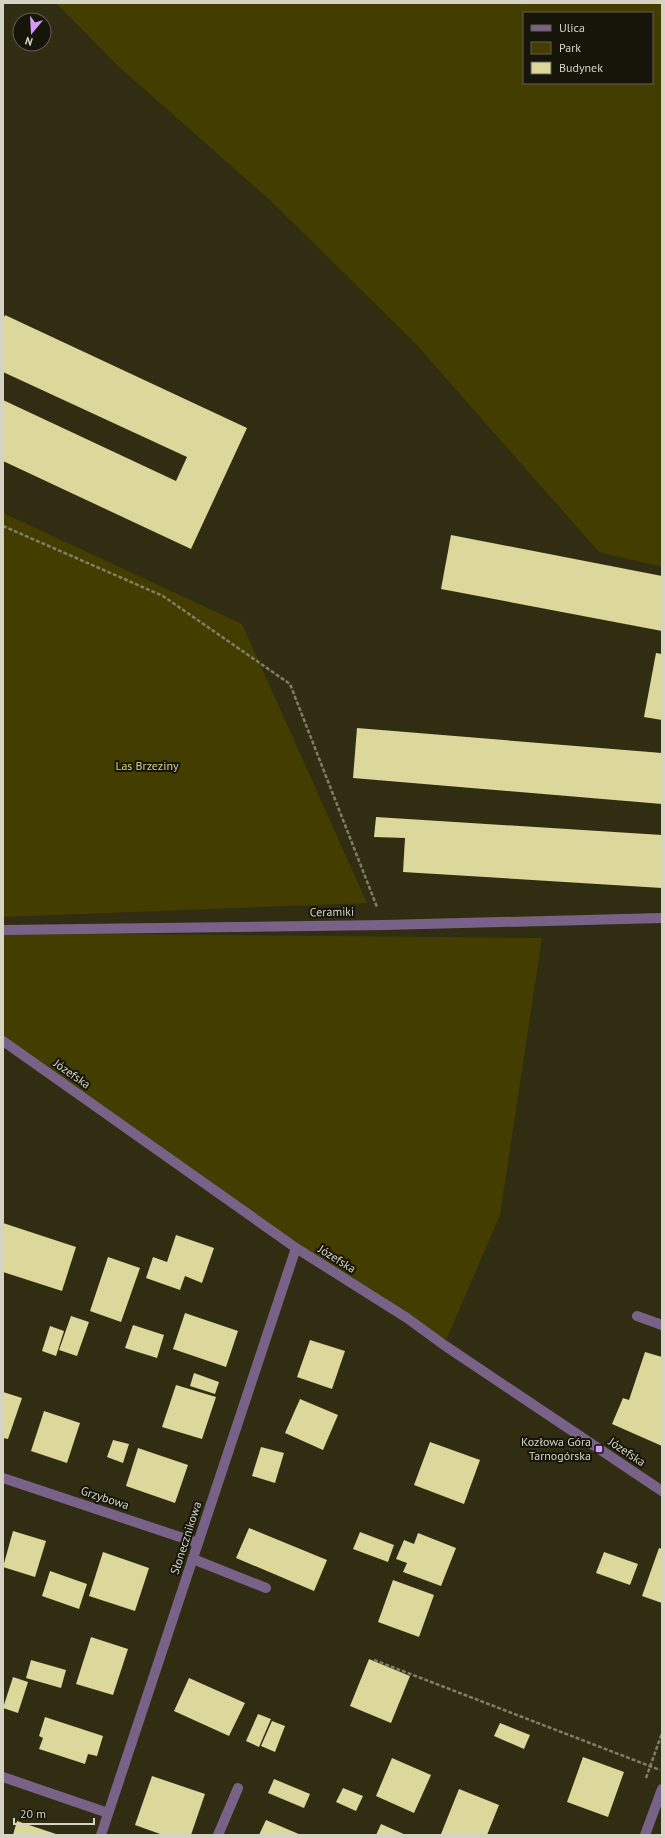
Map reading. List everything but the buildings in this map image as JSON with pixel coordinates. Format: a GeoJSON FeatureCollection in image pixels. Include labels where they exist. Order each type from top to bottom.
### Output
{"type":"FeatureCollection","features":[{"type":"Feature","properties":{"kind":"street","name":"Ceramiki"},"geometry":{"type":"LineString","coordinates":[[3,930],[384,925],[662,918]]}},
{"type":"Feature","properties":{"kind":"street","name":"Józefska"},"geometry":{"type":"LineString","coordinates":[[3,1041],[296,1248],[407,1318],[444,1346],[662,1491]]}},
{"type":"Feature","properties":{"kind":"street","name":"Słonecznikowa"},"geometry":{"type":"LineString","coordinates":[[101,1835],[296,1248]]}},
{"type":"Feature","properties":{"kind":"street"},"geometry":{"type":"LineString","coordinates":[[637,1316],[662,1325]]}},
{"type":"Feature","properties":{"kind":"street","name":"Grzybowa"},"geometry":{"type":"LineString","coordinates":[[3,1478],[198,1543]]}},
{"type":"Feature","properties":{"kind":"street"},"geometry":{"type":"LineString","coordinates":[[193,1559],[266,1588]]}},
{"type":"Feature","properties":{"kind":"street"},"geometry":{"type":"LineString","coordinates":[[3,1777],[108,1813]]}},
{"type":"Feature","properties":{"kind":"street"},"geometry":{"type":"LineString","coordinates":[[218,1835],[238,1788]]}},
{"type":"Feature","properties":{"kind":"street"},"geometry":{"type":"LineString","coordinates":[[646,1835],[662,1789]]}},
{"type":"Feature","properties":{"kind":"path"},"geometry":{"type":"LineString","coordinates":[[3,526],[163,596],[290,684],[384,925]]}},
{"type":"Feature","properties":{"kind":"path"},"geometry":{"type":"LineString","coordinates":[[374,1660],[662,1771]]}},
{"type":"Feature","properties":{"kind":"green space"},"geometry":{"type":"Polygon","coordinates":[[[56,3],[662,3],[662,567],[599,552],[415,343],[270,200],[117,65],[56,3]]]}},
{"type":"Feature","properties":{"kind":"green space","name":"Las Brzeziny"},"geometry":{"type":"Polygon","coordinates":[[[3,513],[242,624],[367,903],[3,917],[3,513]]]}},
{"type":"Feature","properties":{"kind":"green space"},"geometry":{"type":"Polygon","coordinates":[[[3,933],[542,938],[500,1215],[444,1345],[3,1040],[3,933]]]}},
{"type":"Feature","properties":{"kind":"place","name":"Kozłowa Góra Tarnogórska"},"geometry":{"type":"Point","coordinates":[599,1449]}}]}
